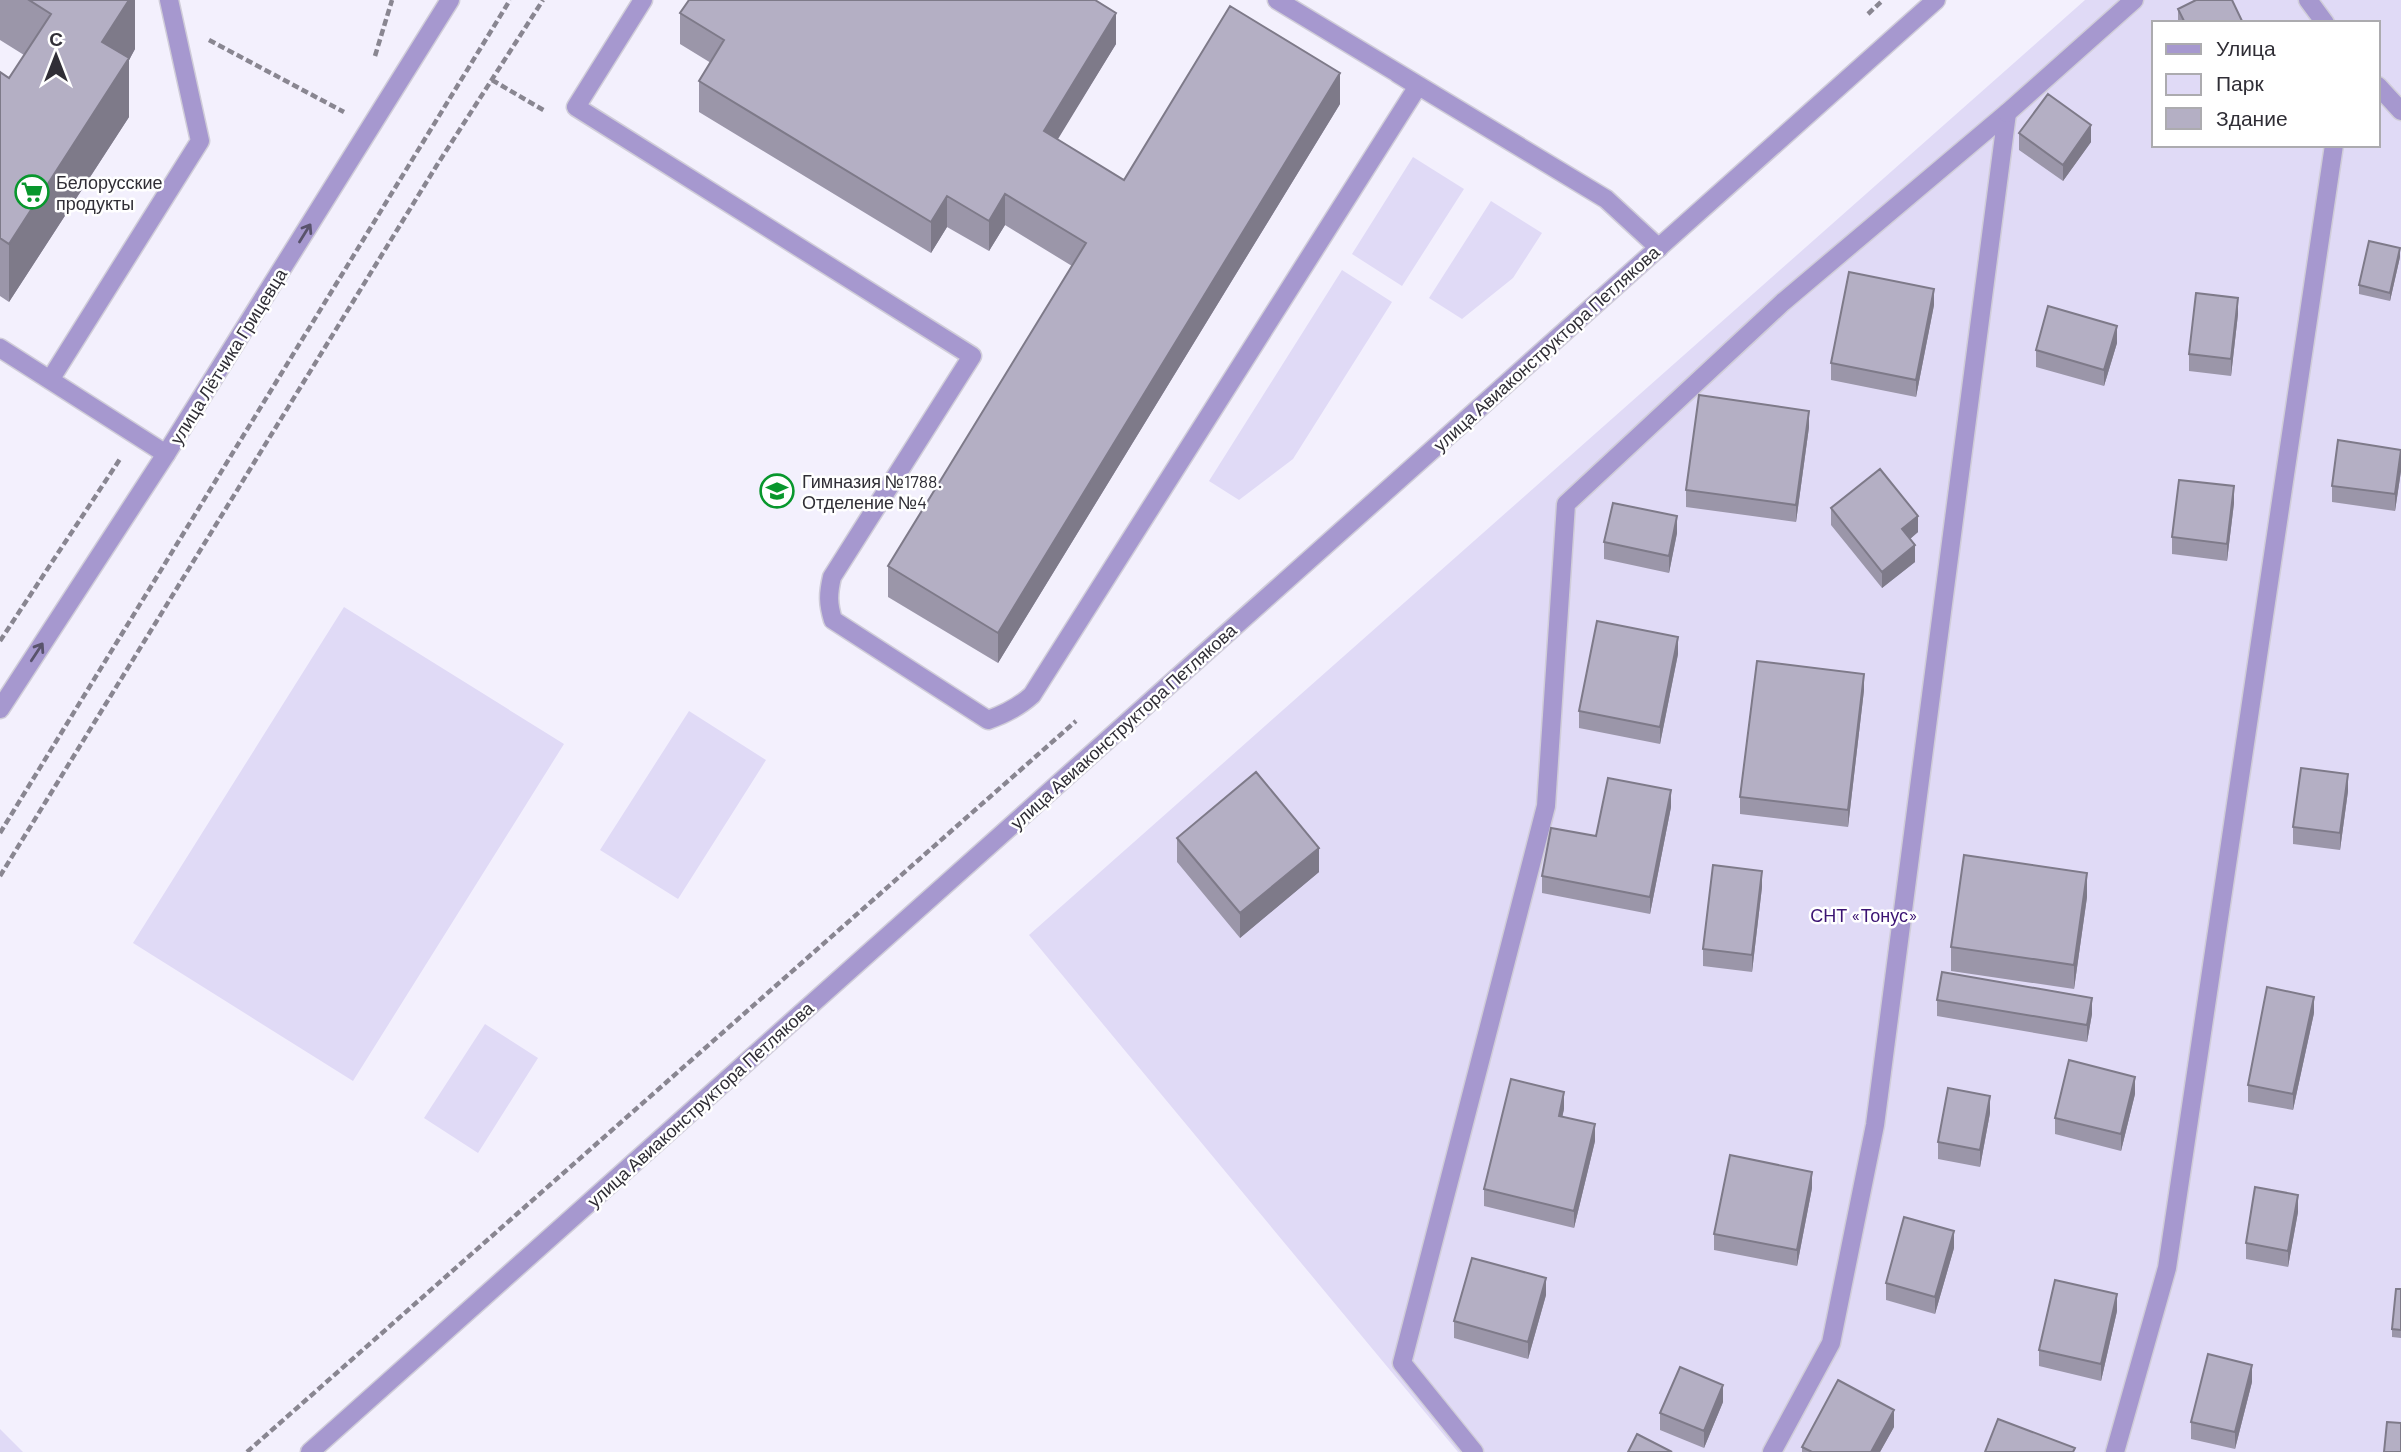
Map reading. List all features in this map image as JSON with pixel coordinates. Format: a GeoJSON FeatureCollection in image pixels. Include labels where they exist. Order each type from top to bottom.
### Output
{"type":"FeatureCollection","features":[{"type":"Feature","properties":{"kind":"street"},"geometry":{"type":"LineString","coordinates":[[50,380],[200,141],[169,0]]}},
{"type":"Feature","properties":{"kind":"street","name":"улица Лётчика Грицевца"},"geometry":{"type":"LineString","coordinates":[[0,709],[166,454],[450,0]]}},
{"type":"Feature","properties":{"kind":"street"},"geometry":{"type":"LineString","coordinates":[[643,0],[576,107],[972,356],[832,577],[828,606],[833,620],[988,720],[1012,710],[1032,695],[1418,86],[1397,73]]}},
{"type":"Feature","properties":{"kind":"street"},"geometry":{"type":"LineString","coordinates":[[1277,0],[1606,199],[1659,248]]}},
{"type":"Feature","properties":{"kind":"street","name":"улица Авиаконструктора Петлякова"},"geometry":{"type":"LineString","coordinates":[[310,1452],[1936,0]]}},
{"type":"Feature","properties":{"kind":"street"},"geometry":{"type":"LineString","coordinates":[[1474,1452],[1402,1363],[1546,806],[1566,504],[1783,302],[2007,113],[2134,0]]}},
{"type":"Feature","properties":{"kind":"street"},"geometry":{"type":"LineString","coordinates":[[2308,0],[2324,21]]}},
{"type":"Feature","properties":{"kind":"street"},"geometry":{"type":"LineString","coordinates":[[2380,88],[2401,111]]}},
{"type":"Feature","properties":{"kind":"street"},"geometry":{"type":"LineString","coordinates":[[1772,1452],[1831,1343],[1875,1125],[2007,113]]}},
{"type":"Feature","properties":{"kind":"street"},"geometry":{"type":"LineString","coordinates":[[2115,1452],[2167,1268],[2334,147]]}},
{"type":"Feature","properties":{"kind":"street"},"geometry":{"type":"LineString","coordinates":[[0,348],[166,454]]}},
{"type":"Feature","properties":{"kind":"path"},"geometry":{"type":"LineString","coordinates":[[0,833],[510,0]]}},
{"type":"Feature","properties":{"kind":"path"},"geometry":{"type":"LineString","coordinates":[[0,876],[543,0]]}},
{"type":"Feature","properties":{"kind":"path"},"geometry":{"type":"LineString","coordinates":[[1864,18],[1883,0]]}},
{"type":"Feature","properties":{"kind":"path"},"geometry":{"type":"LineString","coordinates":[[174,22],[347,114]]}},
{"type":"Feature","properties":{"kind":"path"},"geometry":{"type":"LineString","coordinates":[[492,80],[556,117]]}},
{"type":"Feature","properties":{"kind":"path"},"geometry":{"type":"LineString","coordinates":[[247,1452],[1083,715]]}},
{"type":"Feature","properties":{"kind":"green space","name":"СНТ «Тонус»"},"geometry":{"type":"Polygon","coordinates":[[[2085,0],[2401,0],[2401,1452],[1458,1452],[1029,935],[2085,0]]]}},
{"type":"Feature","properties":{"kind":"green space"},"geometry":{"type":"Polygon","coordinates":[[[1413,157],[1464,189],[1402,286],[1352,254],[1413,157]]]}},
{"type":"Feature","properties":{"kind":"green space"},"geometry":{"type":"Polygon","coordinates":[[[1491,201],[1542,233],[1513,278],[1462,319],[1429,298],[1491,201]]]}},
{"type":"Feature","properties":{"kind":"green space"},"geometry":{"type":"Polygon","coordinates":[[[1342,270],[1392,302],[1293,459],[1239,500],[1209,481],[1342,270]]]}},
{"type":"Feature","properties":{"kind":"green space"},"geometry":{"type":"Polygon","coordinates":[[[344,607],[564,744],[353,1081],[133,943],[344,607]]]}},
{"type":"Feature","properties":{"kind":"green space"},"geometry":{"type":"Polygon","coordinates":[[[689,711],[766,760],[678,899],[600,850],[689,711]]]}},
{"type":"Feature","properties":{"kind":"green space"},"geometry":{"type":"Polygon","coordinates":[[[485,1024],[538,1058],[478,1153],[424,1118],[485,1024]]]}},
{"type":"Feature","properties":{"kind":"green space"},"geometry":{"type":"Polygon","coordinates":[[[0,1429],[23,1452],[0,1452],[0,1429]]]}},
{"type":"Feature","properties":{"kind":"building"},"geometry":{"type":"Polygon","coordinates":[[[29,0],[129,0],[102,42],[129,58],[9,244],[0,238],[0,72],[9,78],[51,14],[29,0]]]}},
{"type":"Feature","properties":{"kind":"building"},"geometry":{"type":"Polygon","coordinates":[[[689,0],[1095,0],[1116,13],[1044,131],[1124,180],[1230,6],[1340,73],[998,633],[888,566],[1086,243],[1005,194],[989,221],[947,196],[931,222],[699,81],[724,40],[680,13],[689,0]]]}},
{"type":"Feature","properties":{"kind":"building"},"geometry":{"type":"Polygon","coordinates":[[[2196,0],[2232,0],[2242,21],[2184,21],[2178,9],[2196,0]]]}},
{"type":"Feature","properties":{"kind":"building"},"geometry":{"type":"Polygon","coordinates":[[[2048,94],[2091,125],[2063,165],[2019,133],[2048,94]]]}},
{"type":"Feature","properties":{"kind":"building"},"geometry":{"type":"Polygon","coordinates":[[[2369,241],[2400,248],[2390,293],[2359,285],[2369,241]]]}},
{"type":"Feature","properties":{"kind":"building"},"geometry":{"type":"Polygon","coordinates":[[[1849,272],[1934,289],[1916,380],[1831,363],[1849,272]]]}},
{"type":"Feature","properties":{"kind":"building"},"geometry":{"type":"Polygon","coordinates":[[[2196,293],[2238,298],[2231,359],[2189,354],[2196,293]]]}},
{"type":"Feature","properties":{"kind":"building"},"geometry":{"type":"Polygon","coordinates":[[[2048,306],[2117,326],[2104,370],[2036,350],[2048,306]]]}},
{"type":"Feature","properties":{"kind":"building"},"geometry":{"type":"Polygon","coordinates":[[[1699,395],[1809,411],[1796,505],[1686,490],[1699,395]]]}},
{"type":"Feature","properties":{"kind":"building"},"geometry":{"type":"Polygon","coordinates":[[[2338,440],[2401,450],[2395,494],[2332,486],[2338,440]]]}},
{"type":"Feature","properties":{"kind":"building"},"geometry":{"type":"Polygon","coordinates":[[[1880,469],[1918,516],[1902,529],[1915,545],[1882,572],[1831,508],[1880,469]]]}},
{"type":"Feature","properties":{"kind":"building"},"geometry":{"type":"Polygon","coordinates":[[[2179,480],[2234,486],[2227,544],[2172,537],[2179,480]]]}},
{"type":"Feature","properties":{"kind":"building"},"geometry":{"type":"Polygon","coordinates":[[[1613,503],[1677,516],[1669,556],[1604,542],[1613,503]]]}},
{"type":"Feature","properties":{"kind":"building"},"geometry":{"type":"Polygon","coordinates":[[[1597,621],[1678,637],[1660,727],[1579,711],[1597,621]]]}},
{"type":"Feature","properties":{"kind":"building"},"geometry":{"type":"Polygon","coordinates":[[[1757,661],[1864,674],[1848,810],[1740,797],[1757,661]]]}},
{"type":"Feature","properties":{"kind":"building"},"geometry":{"type":"Polygon","coordinates":[[[2301,768],[2348,774],[2340,833],[2293,827],[2301,768]]]}},
{"type":"Feature","properties":{"kind":"building"},"geometry":{"type":"Polygon","coordinates":[[[1256,772],[1319,848],[1240,913],[1177,838],[1256,772]]]}},
{"type":"Feature","properties":{"kind":"building"},"geometry":{"type":"Polygon","coordinates":[[[1608,778],[1671,790],[1650,897],[1542,876],[1551,828],[1596,836],[1608,778]]]}},
{"type":"Feature","properties":{"kind":"building"},"geometry":{"type":"Polygon","coordinates":[[[1964,855],[2087,873],[2074,965],[1951,947],[1964,855]]]}},
{"type":"Feature","properties":{"kind":"building"},"geometry":{"type":"Polygon","coordinates":[[[1713,865],[1762,871],[1752,955],[1703,949],[1713,865]]]}},
{"type":"Feature","properties":{"kind":"building"},"geometry":{"type":"Polygon","coordinates":[[[1942,972],[2092,998],[2087,1025],[1937,1000],[1942,972]]]}},
{"type":"Feature","properties":{"kind":"building"},"geometry":{"type":"Polygon","coordinates":[[[2267,987],[2314,997],[2293,1094],[2248,1085],[2267,987]]]}},
{"type":"Feature","properties":{"kind":"building"},"geometry":{"type":"Polygon","coordinates":[[[2069,1060],[2135,1077],[2121,1134],[2055,1118],[2069,1060]]]}},
{"type":"Feature","properties":{"kind":"building"},"geometry":{"type":"Polygon","coordinates":[[[1511,1079],[1564,1092],[1559,1116],[1595,1124],[1574,1211],[1484,1189],[1511,1079]]]}},
{"type":"Feature","properties":{"kind":"building"},"geometry":{"type":"Polygon","coordinates":[[[1948,1088],[1990,1096],[1980,1150],[1938,1142],[1948,1088]]]}},
{"type":"Feature","properties":{"kind":"building"},"geometry":{"type":"Polygon","coordinates":[[[1730,1155],[1812,1172],[1797,1250],[1714,1234],[1730,1155]]]}},
{"type":"Feature","properties":{"kind":"building"},"geometry":{"type":"Polygon","coordinates":[[[2255,1187],[2298,1195],[2288,1251],[2246,1243],[2255,1187]]]}},
{"type":"Feature","properties":{"kind":"building"},"geometry":{"type":"Polygon","coordinates":[[[1904,1217],[1954,1231],[1935,1297],[1886,1283],[1904,1217]]]}},
{"type":"Feature","properties":{"kind":"building"},"geometry":{"type":"Polygon","coordinates":[[[1472,1258],[1546,1278],[1528,1342],[1454,1321],[1472,1258]]]}},
{"type":"Feature","properties":{"kind":"building"},"geometry":{"type":"Polygon","coordinates":[[[2055,1280],[2117,1294],[2101,1364],[2039,1350],[2055,1280]]]}},
{"type":"Feature","properties":{"kind":"building"},"geometry":{"type":"Polygon","coordinates":[[[2396,1289],[2401,1289],[2401,1330],[2392,1329],[2396,1289]]]}},
{"type":"Feature","properties":{"kind":"building"},"geometry":{"type":"Polygon","coordinates":[[[2208,1354],[2252,1365],[2235,1432],[2191,1422],[2208,1354]]]}},
{"type":"Feature","properties":{"kind":"building"},"geometry":{"type":"Polygon","coordinates":[[[1680,1367],[1723,1385],[1704,1431],[1660,1413],[1680,1367]]]}},
{"type":"Feature","properties":{"kind":"building"},"geometry":{"type":"Polygon","coordinates":[[[1838,1380],[1894,1410],[1871,1452],[1812,1452],[1802,1447],[1838,1380]]]}},
{"type":"Feature","properties":{"kind":"building"},"geometry":{"type":"Polygon","coordinates":[[[1998,1419],[2075,1448],[2073,1452],[1985,1452],[1998,1419]]]}},
{"type":"Feature","properties":{"kind":"building"},"geometry":{"type":"Polygon","coordinates":[[[2387,1422],[2401,1423],[2401,1452],[2384,1452],[2387,1422]]]}},
{"type":"Feature","properties":{"kind":"building"},"geometry":{"type":"Polygon","coordinates":[[[1637,1434],[1672,1452],[1628,1452],[1637,1434]]]}},
{"type":"Feature","properties":{"kind":"place","name":"Белорусские продукты"},"geometry":{"type":"Point","coordinates":[32,192]}},
{"type":"Feature","properties":{"kind":"place","name":"Гимназия №1788. Отделение №4"},"geometry":{"type":"Point","coordinates":[777,491]}}]}
